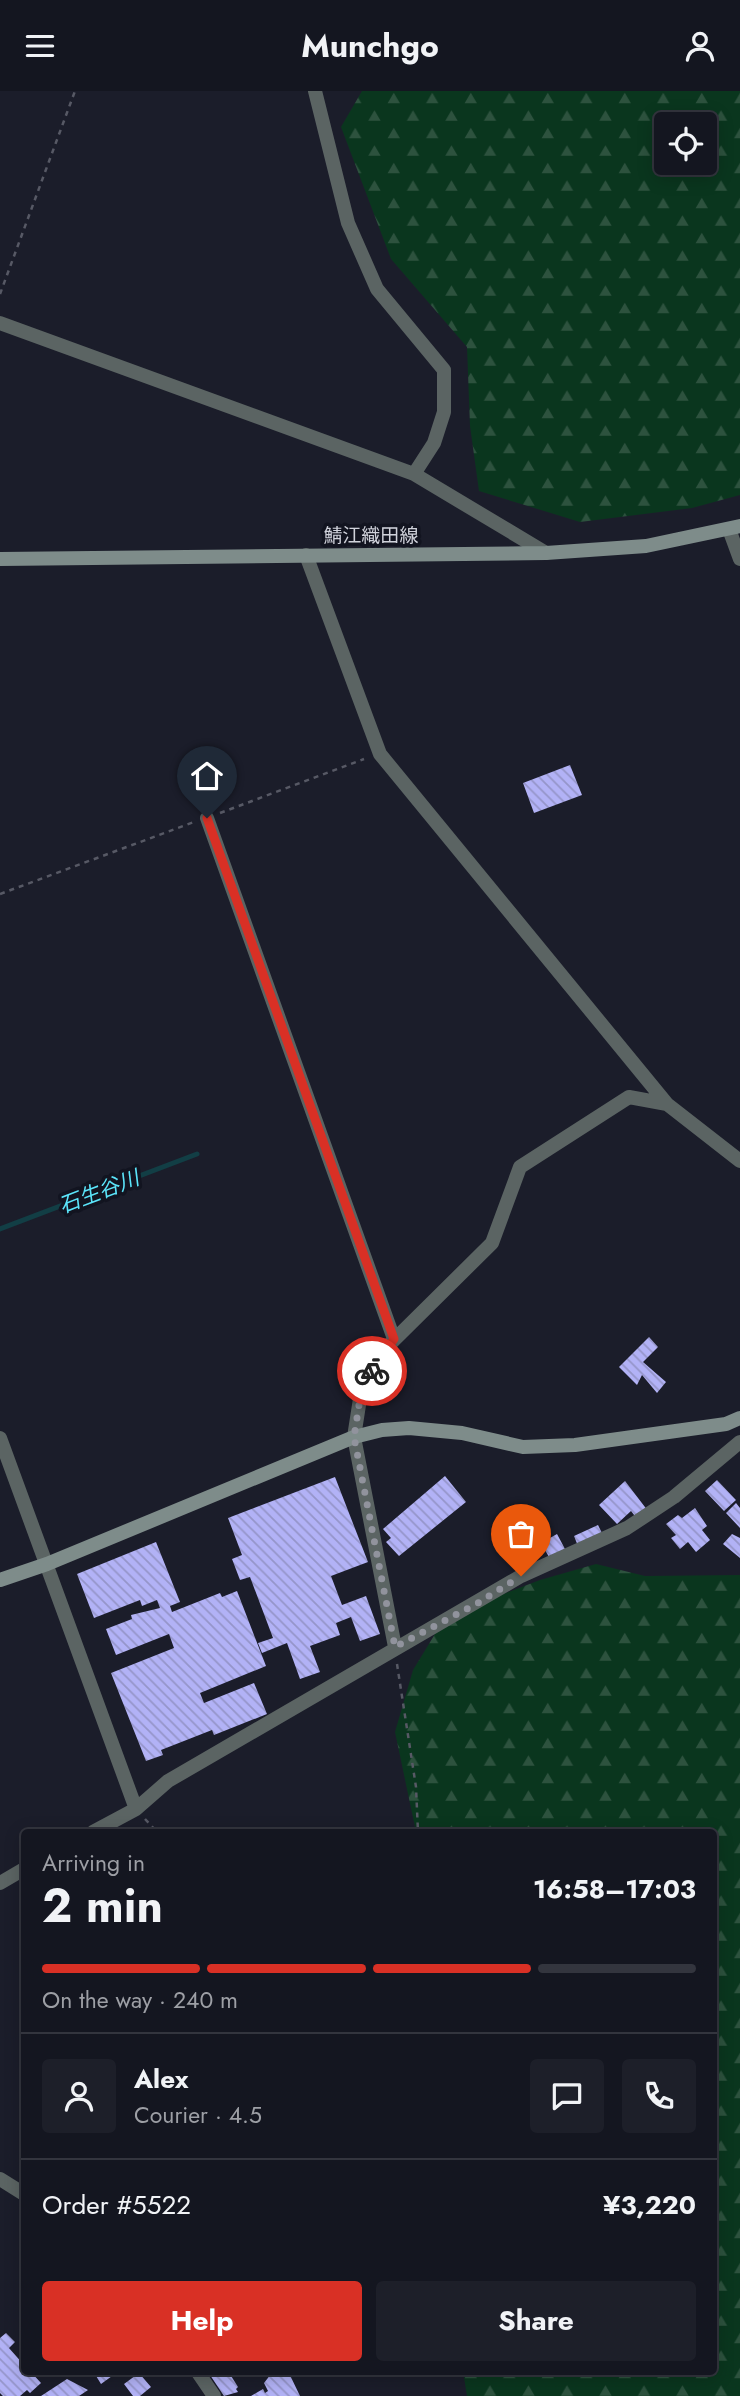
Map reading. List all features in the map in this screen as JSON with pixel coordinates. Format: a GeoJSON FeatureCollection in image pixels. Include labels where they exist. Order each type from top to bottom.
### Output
{"type":"FeatureCollection","features":[{"type":"Feature","properties":{"kind":"street"},"geometry":{"type":"LineString","coordinates":[[315,91],[348,223],[377,289],[444,370],[444,412],[434,443],[414,474]]}},
{"type":"Feature","properties":{"kind":"street"},"geometry":{"type":"LineString","coordinates":[[0,323],[414,474],[546,553]]}},
{"type":"Feature","properties":{"kind":"street"},"geometry":{"type":"LineString","coordinates":[[734,527],[740,559]]}},
{"type":"Feature","properties":{"kind":"street","name":"鯖江織田線"},"geometry":{"type":"LineString","coordinates":[[0,559],[546,553],[646,546],[734,527]]}},
{"type":"Feature","properties":{"kind":"street"},"geometry":{"type":"LineString","coordinates":[[306,555],[380,754],[667,1104],[740,1161]]}},
{"type":"Feature","properties":{"kind":"street"},"geometry":{"type":"LineString","coordinates":[[207,818],[394,1339]]}},
{"type":"Feature","properties":{"kind":"street"},"geometry":{"type":"LineString","coordinates":[[395,1647],[354,1437],[362,1386],[394,1339],[492,1243],[520,1167],[629,1097],[667,1104]]}},
{"type":"Feature","properties":{"kind":"street"},"geometry":{"type":"LineString","coordinates":[[0,1580],[47,1564],[354,1437],[382,1430],[462,1433],[523,1447],[562,1446],[726,1424],[740,1418]]}},
{"type":"Feature","properties":{"kind":"street"},"geometry":{"type":"LineString","coordinates":[[0,1438],[136,1809]]}},
{"type":"Feature","properties":{"kind":"street"},"geometry":{"type":"LineString","coordinates":[[99,1829],[136,1809],[168,1781],[395,1647],[478,1603],[521,1576],[627,1528],[674,1497],[740,1441]]}},
{"type":"Feature","properties":{"kind":"street"},"geometry":{"type":"LineString","coordinates":[[0,1883],[21,1871]]}},
{"type":"Feature","properties":{"kind":"street"},"geometry":{"type":"LineString","coordinates":[[0,2179],[21,2192]]}},
{"type":"Feature","properties":{"kind":"street"},"geometry":{"type":"LineString","coordinates":[[200,2375],[214,2396]]}},
{"type":"Feature","properties":{"kind":"path"},"geometry":{"type":"LineString","coordinates":[[0,294],[75,91]]}},
{"type":"Feature","properties":{"kind":"path"},"geometry":{"type":"LineString","coordinates":[[0,894],[380,754]]}},
{"type":"Feature","properties":{"kind":"path"},"geometry":{"type":"LineString","coordinates":[[395,1647],[416,1787],[418,1829]]}},
{"type":"Feature","properties":{"kind":"green space"},"geometry":{"type":"Polygon","coordinates":[[[362,91],[740,91],[740,495],[692,508],[580,522],[479,491],[470,426],[467,347],[391,259],[341,127],[362,91]]]}},
{"type":"Feature","properties":{"kind":"green space"},"geometry":{"type":"Polygon","coordinates":[[[596,1564],[645,1576],[740,1575],[740,2396],[467,2396],[464,2375],[717,2375],[717,1829],[415,1829],[395,1732],[413,1670],[446,1616],[540,1580],[596,1564]]]}},
{"type":"Feature","properties":{"kind":"building"},"geometry":{"type":"Polygon","coordinates":[[[570,765],[582,795],[534,813],[523,783],[570,765]]]}},
{"type":"Feature","properties":{"kind":"building"},"geometry":{"type":"Polygon","coordinates":[[[649,1337],[658,1347],[643,1362],[666,1382],[657,1393],[642,1375],[637,1385],[619,1367],[649,1337]]]}},
{"type":"Feature","properties":{"kind":"building"},"geometry":{"type":"Polygon","coordinates":[[[445,1476],[466,1502],[399,1556],[386,1542],[391,1538],[383,1529],[445,1476]]]}},
{"type":"Feature","properties":{"kind":"building"},"geometry":{"type":"Polygon","coordinates":[[[335,1477],[368,1562],[331,1576],[342,1605],[366,1596],[380,1634],[360,1641],[351,1617],[336,1623],[340,1635],[310,1646],[320,1672],[300,1679],[287,1643],[262,1653],[258,1643],[273,1638],[250,1577],[240,1580],[232,1559],[242,1555],[228,1518],[335,1477]]]}},
{"type":"Feature","properties":{"kind":"building"},"geometry":{"type":"Polygon","coordinates":[[[717,1480],[736,1500],[724,1511],[705,1491],[717,1480]]]}},
{"type":"Feature","properties":{"kind":"building"},"geometry":{"type":"Polygon","coordinates":[[[625,1481],[648,1511],[638,1520],[631,1511],[617,1524],[599,1505],[625,1481]]]}},
{"type":"Feature","properties":{"kind":"building"},"geometry":{"type":"Polygon","coordinates":[[[736,1503],[740,1508],[740,1528],[726,1513],[736,1503]]]}},
{"type":"Feature","properties":{"kind":"building"},"geometry":{"type":"Polygon","coordinates":[[[695,1508],[707,1526],[702,1530],[710,1540],[696,1552],[688,1542],[680,1549],[671,1538],[676,1535],[666,1524],[678,1515],[682,1518],[695,1508]]]}},
{"type":"Feature","properties":{"kind":"building"},"geometry":{"type":"Polygon","coordinates":[[[598,1525],[603,1535],[578,1546],[574,1536],[598,1525]]]}},
{"type":"Feature","properties":{"kind":"building"},"geometry":{"type":"Polygon","coordinates":[[[557,1534],[565,1549],[549,1557],[541,1543],[557,1534]]]}},
{"type":"Feature","properties":{"kind":"building"},"geometry":{"type":"Polygon","coordinates":[[[732,1534],[740,1538],[740,1558],[723,1544],[732,1534]]]}},
{"type":"Feature","properties":{"kind":"building"},"geometry":{"type":"Polygon","coordinates":[[[156,1542],[180,1602],[170,1606],[172,1612],[220,1593],[222,1597],[237,1591],[266,1666],[200,1693],[204,1703],[254,1683],[267,1714],[214,1735],[212,1730],[161,1750],[163,1755],[146,1761],[111,1673],[174,1648],[169,1634],[116,1655],[106,1629],[132,1619],[131,1615],[160,1608],[157,1600],[142,1606],[140,1600],[94,1618],[77,1574],[156,1542]]]}},
{"type":"Feature","properties":{"kind":"building"},"geometry":{"type":"Polygon","coordinates":[[[6,2333],[15,2342],[9,2348],[21,2362],[21,2375],[34,2375],[41,2383],[30,2393],[27,2390],[20,2396],[3,2396],[0,2393],[0,2338],[6,2333]]]}},
{"type":"Feature","properties":{"kind":"building"},"geometry":{"type":"Polygon","coordinates":[[[95,2375],[113,2375],[101,2384],[95,2375]]]}},
{"type":"Feature","properties":{"kind":"building"},"geometry":{"type":"Polygon","coordinates":[[[136,2375],[141,2375],[151,2387],[140,2396],[133,2396],[124,2384],[136,2375]]]}},
{"type":"Feature","properties":{"kind":"building"},"geometry":{"type":"Polygon","coordinates":[[[210,2375],[230,2375],[238,2392],[224,2396],[210,2375]]]}},
{"type":"Feature","properties":{"kind":"building"},"geometry":{"type":"Polygon","coordinates":[[[270,2375],[290,2375],[300,2396],[251,2396],[263,2389],[265,2393],[268,2391],[264,2383],[270,2375]]]}},
{"type":"Feature","properties":{"kind":"building"},"geometry":{"type":"Polygon","coordinates":[[[67,2379],[88,2390],[79,2396],[41,2396],[67,2379]]]}},
{"type":"Feature","properties":{"kind":"waterway","name":"石生谷川"},"geometry":{"type":"LineString","coordinates":[[0,1229],[197,1154]]}},
{"type":"Feature","properties":{"kind":"way so far"},"geometry":{"type":"LineString","coordinates":[[372,1371],[362,1386],[354,1437],[395,1647],[478,1603],[521,1576]]}},
{"type":"Feature","properties":{"kind":"route"},"geometry":{"type":"LineString","coordinates":[[207,818],[394,1339],[372,1371]]}}]}
